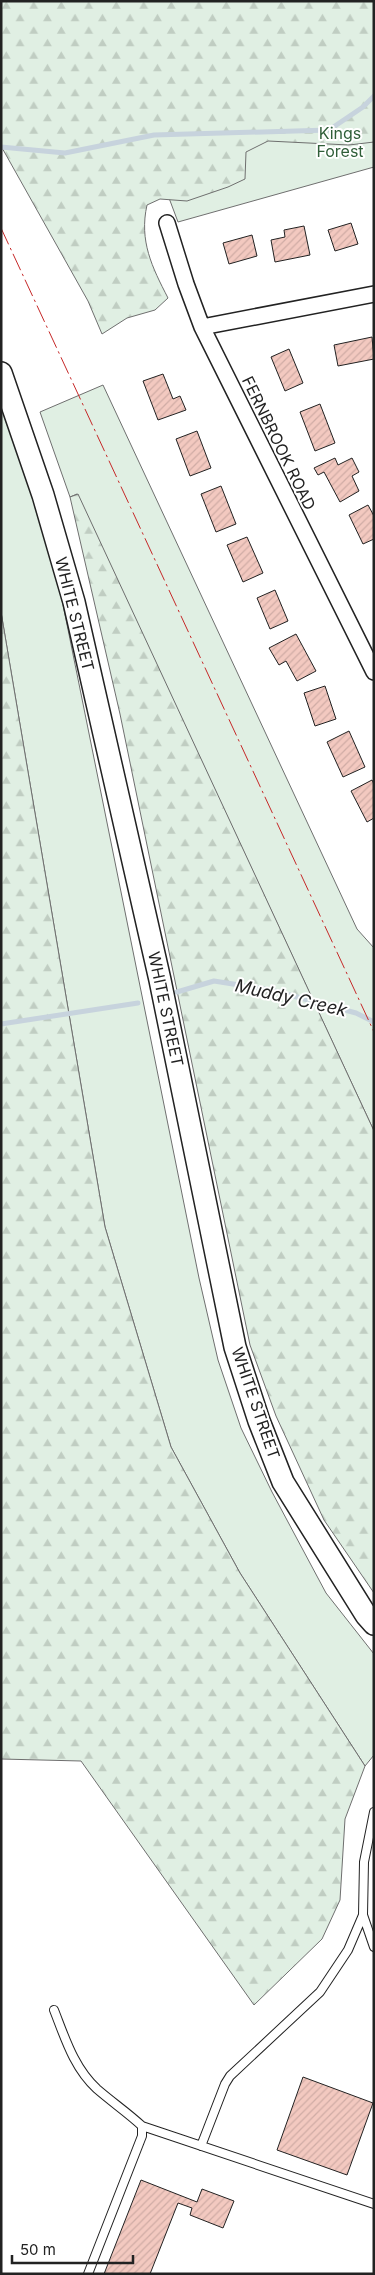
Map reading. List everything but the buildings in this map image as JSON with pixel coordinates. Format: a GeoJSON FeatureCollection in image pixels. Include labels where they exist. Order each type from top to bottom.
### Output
{"type":"FeatureCollection","features":[{"type":"Feature","properties":{"kind":"street","name":"FERNBROOK ROAD"},"geometry":{"type":"LineString","coordinates":[[167,223],[202,327],[374,672]]}},
{"type":"Feature","properties":{"kind":"street"},"geometry":{"type":"LineString","coordinates":[[202,327],[374,294]]}},
{"type":"Feature","properties":{"kind":"street","name":"WHITE STREET"},"geometry":{"type":"LineString","coordinates":[[1,373],[43,495],[74,602],[160,980],[235,1347],[259,1420],[284,1482],[366,1615],[374,1624]]}},
{"type":"Feature","properties":{"kind":"lane"},"geometry":{"type":"LineString","coordinates":[[374,1812],[364,1862],[363,1915],[374,1947]]}},
{"type":"Feature","properties":{"kind":"lane"},"geometry":{"type":"LineString","coordinates":[[201,2146],[225,2084],[230,2076],[320,1992],[348,1950],[363,1915]]}},
{"type":"Feature","properties":{"kind":"lane"},"geometry":{"type":"LineString","coordinates":[[54,2010],[67,2042],[83,2073],[96,2088],[142,2126],[374,2204]]}},
{"type":"Feature","properties":{"kind":"lane"},"geometry":{"type":"LineString","coordinates":[[88,2274],[142,2136],[142,2126]]}},
{"type":"Feature","properties":{"kind":"green space"},"geometry":{"type":"Polygon","coordinates":[[[1,1],[374,1],[374,142],[349,145],[268,141],[246,152],[245,179],[187,201],[160,199],[147,205],[145,230],[148,253],[168,298],[155,310],[127,318],[102,334],[88,301],[1,146],[1,1]]]}},
{"type":"Feature","properties":{"kind":"green space","name":"Kings Forest"},"geometry":{"type":"Polygon","coordinates":[[[374,93],[374,167],[178,222],[160,174],[374,93]]]}},
{"type":"Feature","properties":{"kind":"green space"},"geometry":{"type":"Polygon","coordinates":[[[103,385],[357,929],[374,948],[374,1131],[77,494],[70,497],[40,412],[103,385]]]}},
{"type":"Feature","properties":{"kind":"green space"},"geometry":{"type":"Polygon","coordinates":[[[1,394],[57,575],[199,1278],[218,1360],[241,1428],[272,1492],[326,1593],[374,1654],[374,1755],[365,1766],[240,1573],[171,1447],[105,1227],[1,612],[1,394]]]}},
{"type":"Feature","properties":{"kind":"green space"},"geometry":{"type":"Polygon","coordinates":[[[78,494],[374,1131],[374,1593],[324,1520],[276,1416],[250,1345],[120,714],[70,497],[78,494]]]}},
{"type":"Feature","properties":{"kind":"green space"},"geometry":{"type":"Polygon","coordinates":[[[1,612],[105,1227],[171,1447],[240,1573],[365,1766],[345,1819],[340,1900],[322,1939],[254,2005],[81,1761],[1,1759],[1,612]]]}},
{"type":"Feature","properties":{"kind":"waterway"},"geometry":{"type":"LineString","coordinates":[[1,147],[65,153],[154,135],[329,130],[363,107],[374,96]]}},
{"type":"Feature","properties":{"kind":"waterway","name":"Muddy Creek"},"geometry":{"type":"LineString","coordinates":[[177,992],[214,981],[271,990],[356,1013],[374,1022]]}},
{"type":"Feature","properties":{"kind":"waterway","name":"Muddy Creek"},"geometry":{"type":"LineString","coordinates":[[1,1024],[138,1003]]}},
{"type":"Feature","properties":{"kind":"power"},"geometry":{"type":"LineString","coordinates":[[1,228],[374,1032]]}}]}
